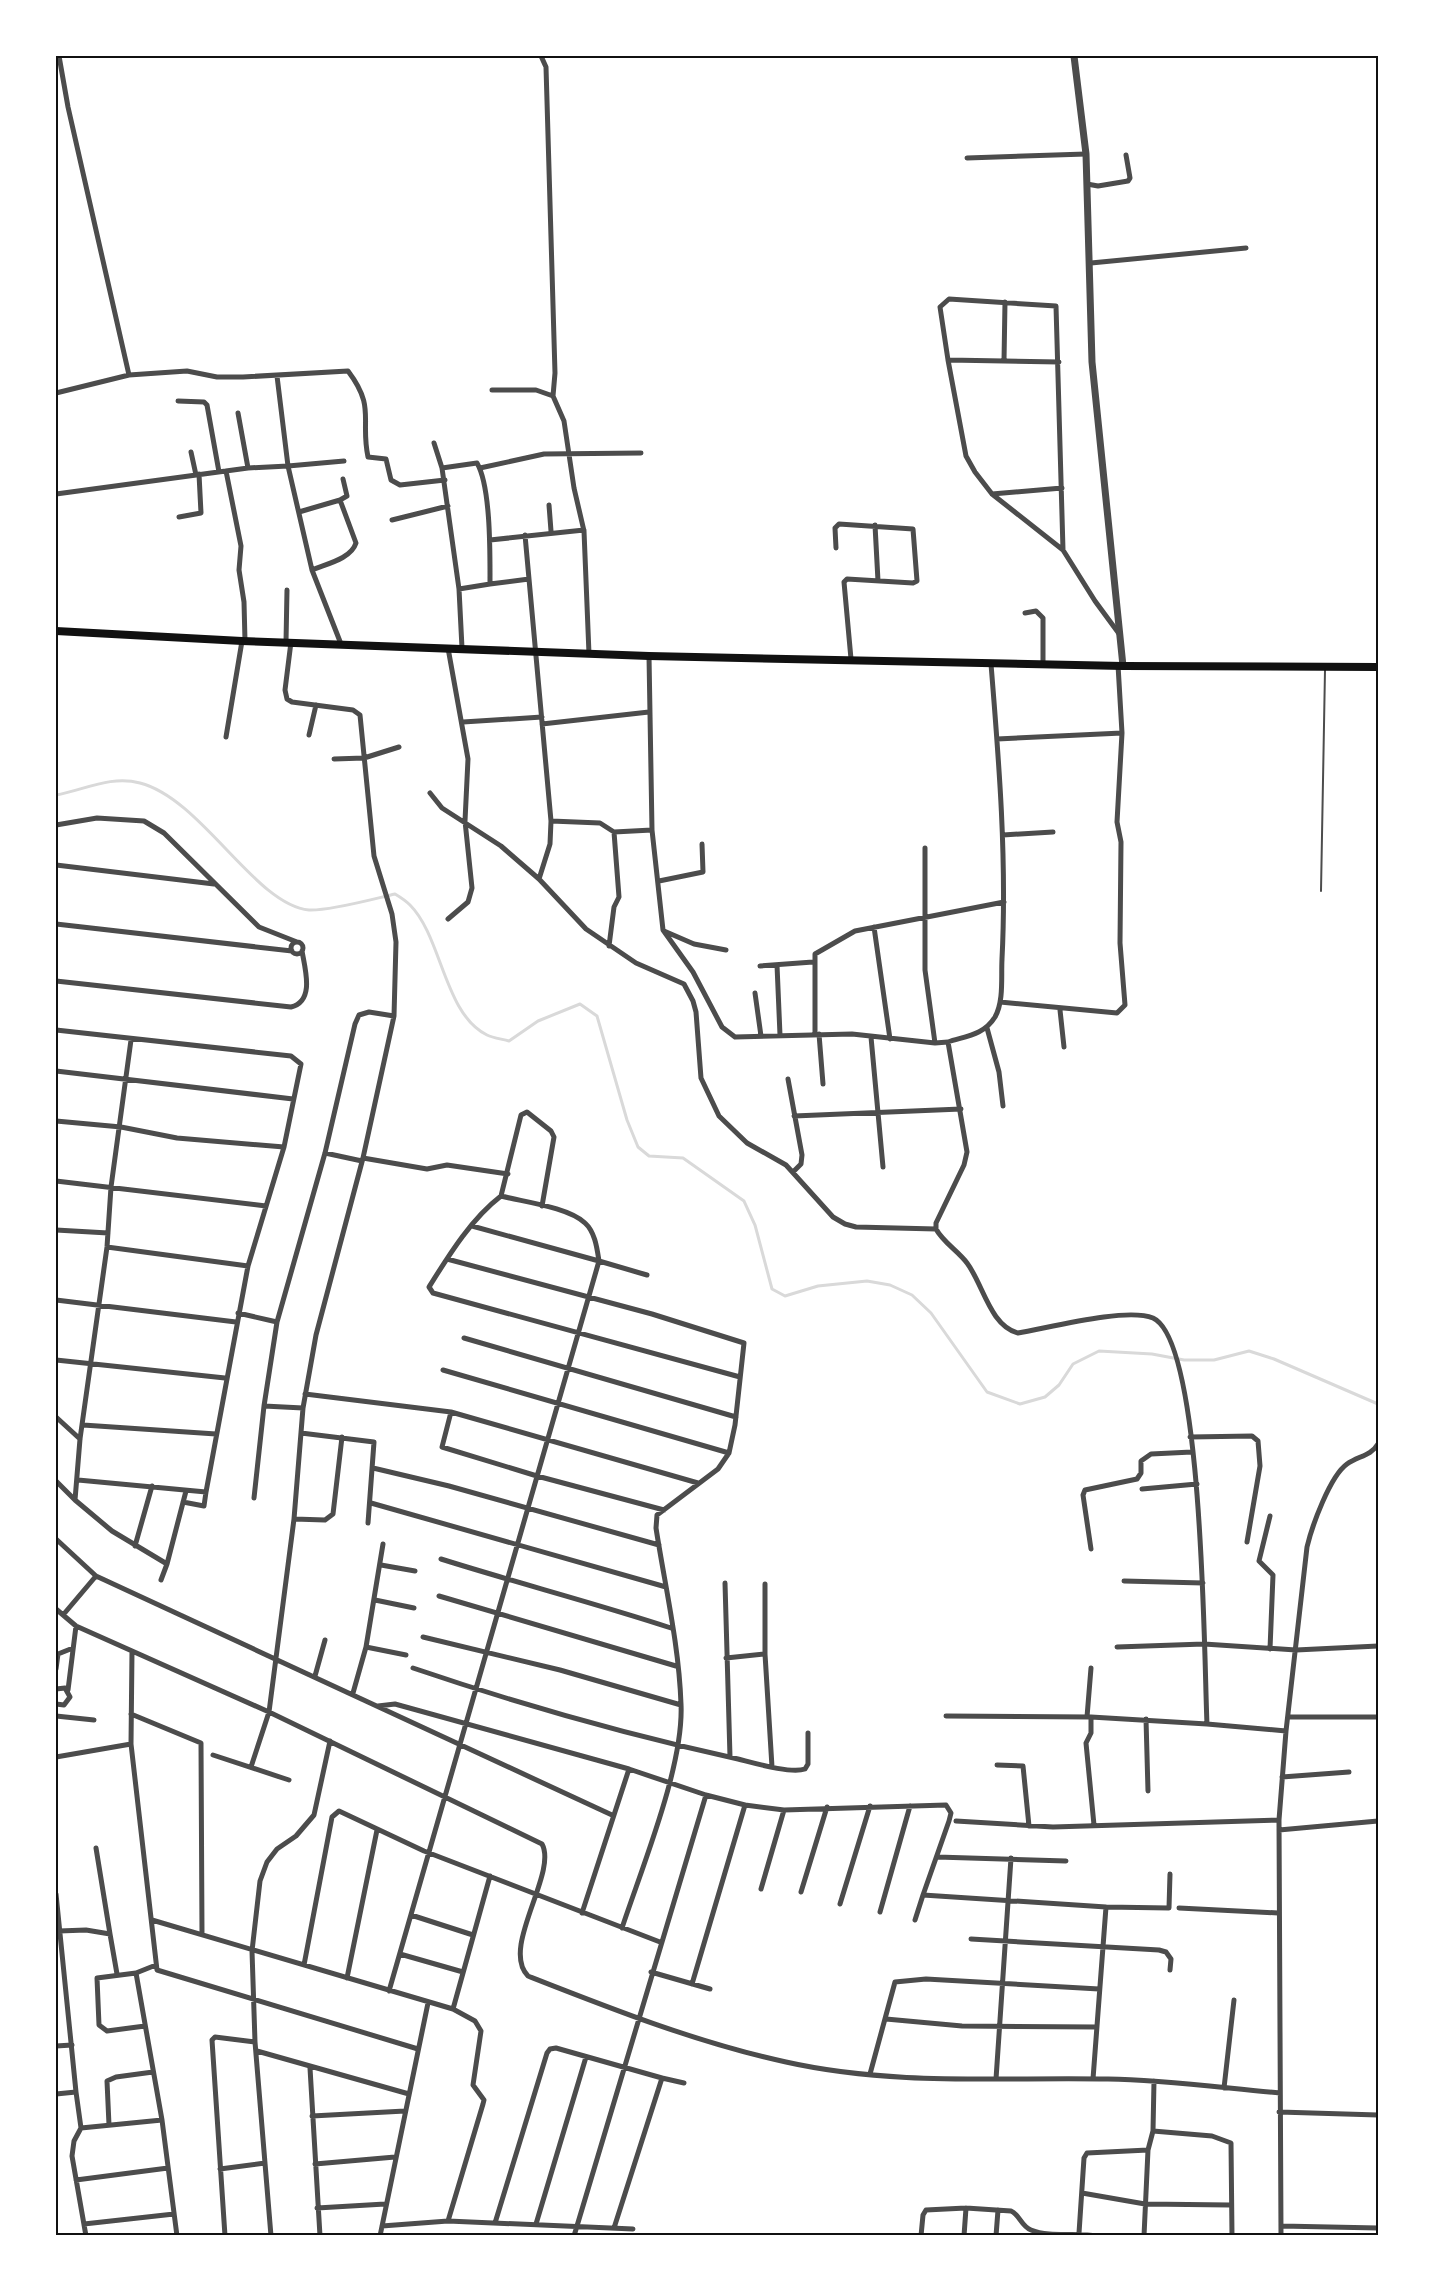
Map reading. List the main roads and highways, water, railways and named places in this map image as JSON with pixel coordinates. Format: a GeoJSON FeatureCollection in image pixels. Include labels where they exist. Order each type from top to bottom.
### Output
{"type":"FeatureCollection","features":[{"type":"Feature","properties":{"kind":"main road"},"geometry":{"type":"LineString","coordinates":[[56,631],[243,641],[650,656],[1120,666],[1378,667]]}},
{"type":"Feature","properties":{"kind":"waterway"},"geometry":{"type":"LineString","coordinates":[[56,795],[119,781],[140,783],[163,793],[185,809],[269,890],[289,904],[309,910],[340,907],[395,894],[410,905],[421,919],[461,1010],[473,1025],[489,1036],[509,1041],[538,1021],[580,1004],[597,1016],[627,1120],[638,1147],[649,1156],[683,1158],[744,1201],[755,1225],[772,1289],[785,1296],[818,1286],[867,1281],[890,1285],[912,1295],[931,1313],[987,1392],[1020,1404],[1045,1397],[1059,1385],[1073,1364],[1099,1351],[1152,1354],[1184,1360],[1214,1360],[1249,1351],[1274,1359],[1378,1404]]}}]}
